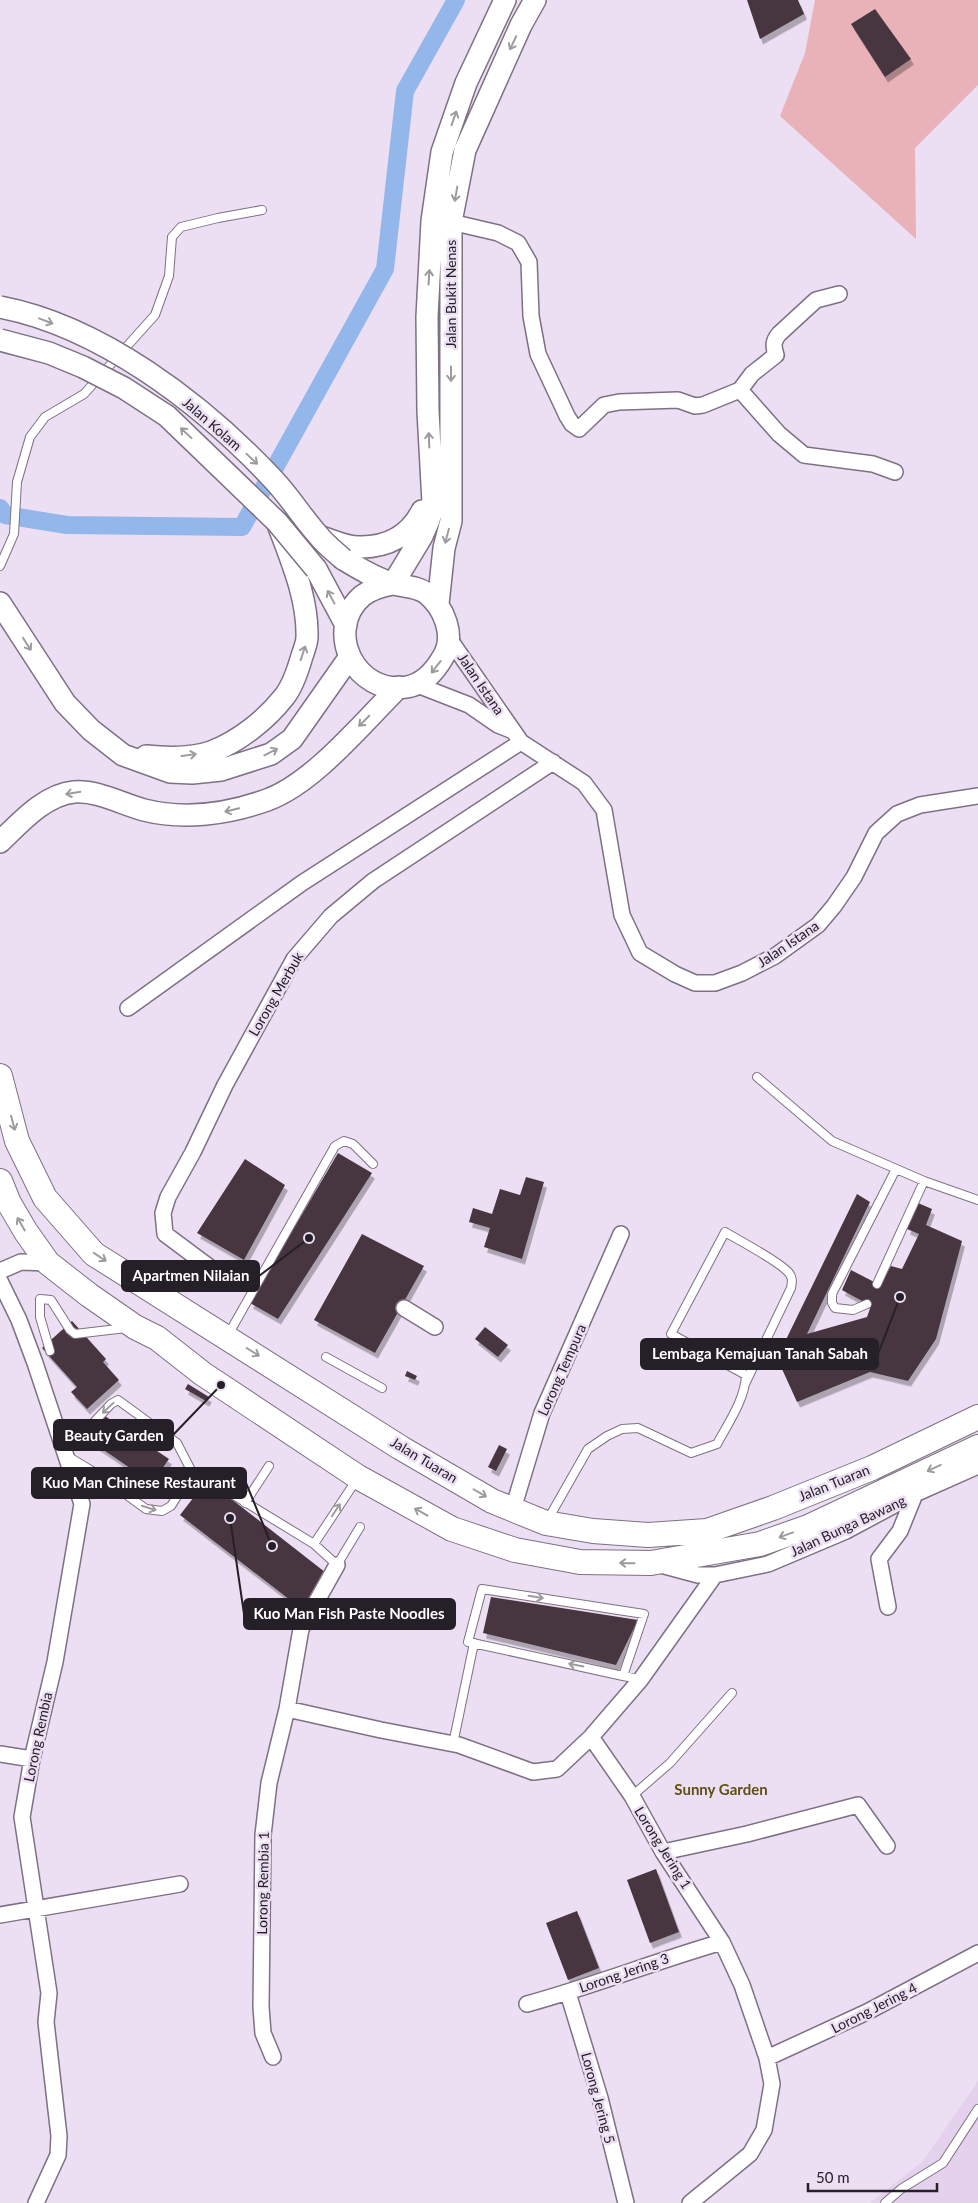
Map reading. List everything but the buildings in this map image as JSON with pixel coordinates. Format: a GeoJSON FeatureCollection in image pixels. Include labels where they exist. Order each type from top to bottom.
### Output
{"type":"FeatureCollection","features":[{"type":"Feature","properties":{"kind":"main road","name":"Jalan Bukit Nenas"},"geometry":{"type":"LineString","coordinates":[[393,584],[429,520],[433,503],[430,479],[426,318],[432,221],[442,152],[466,84],[504,0]]}},
{"type":"Feature","properties":{"kind":"main road","name":"Jalan Bukit Nenas"},"geometry":{"type":"LineString","coordinates":[[438,604],[444,548],[451,521],[451,222],[464,150],[522,25],[536,0]]}},
{"type":"Feature","properties":{"kind":"main road","name":"Jalan Kolam"},"geometry":{"type":"LineString","coordinates":[[0,307],[20,310],[98,341],[156,377],[203,412],[271,476],[318,536],[343,559],[393,584]]}},
{"type":"Feature","properties":{"kind":"main road","name":"Jalan Kolam"},"geometry":{"type":"LineString","coordinates":[[0,340],[49,353],[83,367],[131,393],[182,430],[277,522],[305,569],[346,625]]}},
{"type":"Feature","properties":{"kind":"main road"},"geometry":{"type":"LineString","coordinates":[[318,536],[360,547],[379,544],[405,534],[415,524],[422,511],[430,479]]}},
{"type":"Feature","properties":{"kind":"main road"},"geometry":{"type":"LineString","coordinates":[[123,755],[167,758],[210,752],[248,731],[263,719],[284,696],[297,672],[308,639],[304,604],[305,569]]}},
{"type":"Feature","properties":{"kind":"main road"},"geometry":{"type":"LineString","coordinates":[[393,584],[418,589],[426,593],[438,604],[446,619],[448,637],[445,654],[437,669],[423,681],[407,686],[390,688],[373,683],[359,672],[349,658],[345,642],[346,625],[352,609],[363,596],[377,587],[393,584]]}},
{"type":"Feature","properties":{"kind":"main road"},"geometry":{"type":"LineString","coordinates":[[0,603],[65,703],[91,730],[123,755],[170,772],[192,773],[221,770],[270,754],[292,739],[349,658]]}},
{"type":"Feature","properties":{"kind":"main road"},"geometry":{"type":"LineString","coordinates":[[0,842],[40,806],[57,797],[73,792],[84,792],[144,810],[182,815],[228,812],[268,800],[309,777],[407,686]]}},
{"type":"Feature","properties":{"kind":"main road","name":"Jalan Tuaran"},"geometry":{"type":"LineString","coordinates":[[0,1076],[18,1141],[45,1198],[94,1254],[402,1448],[492,1501],[546,1522],[593,1531],[648,1535],[707,1530],[773,1508],[872,1468],[978,1417]]}},
{"type":"Feature","properties":{"kind":"main road","name":"Jalan Tuaran"},"geometry":{"type":"LineString","coordinates":[[0,1181],[9,1203],[26,1232],[48,1263],[135,1327],[157,1338],[203,1374],[358,1477],[452,1529],[515,1550],[580,1562],[651,1563],[760,1544],[808,1527],[978,1448]]}},
{"type":"Feature","properties":{"kind":"street"},"geometry":{"type":"LineString","coordinates":[[451,222],[498,234],[518,243],[529,262],[531,316],[538,354],[567,416],[572,424],[579,429],[604,405],[619,402],[678,400],[694,406],[703,405],[740,390],[752,374],[776,355],[775,339],[779,334],[816,300],[839,294]]}},
{"type":"Feature","properties":{"kind":"street"},"geometry":{"type":"LineString","coordinates":[[740,390],[779,434],[804,455],[873,464],[895,472]]}},
{"type":"Feature","properties":{"kind":"street","name":"Jalan Istana"},"geometry":{"type":"LineString","coordinates":[[448,637],[517,737]]}},
{"type":"Feature","properties":{"kind":"street","name":"Jalan Istana"},"geometry":{"type":"LineString","coordinates":[[407,686],[469,705],[584,783],[604,810],[622,916],[640,953],[674,974],[696,983],[715,983],[742,973],[775,956],[818,925],[854,877],[876,833],[897,814],[920,805],[978,796]]}},
{"type":"Feature","properties":{"kind":"street"},"geometry":{"type":"LineString","coordinates":[[128,1008],[302,883],[517,737]]}},
{"type":"Feature","properties":{"kind":"street","name":"Lorong Merbuk"},"geometry":{"type":"LineString","coordinates":[[220,1275],[165,1234],[163,1213],[168,1197],[193,1152],[225,1085],[294,958],[331,916],[373,881],[552,762]]}},
{"type":"Feature","properties":{"kind":"street","name":"Lorong Tempura"},"geometry":{"type":"LineString","coordinates":[[513,1509],[542,1412],[621,1234]]}},
{"type":"Feature","properties":{"kind":"street"},"geometry":{"type":"LineString","coordinates":[[0,1271],[21,1262],[48,1263]]}},
{"type":"Feature","properties":{"kind":"street","name":"Lorong Rembia"},"geometry":{"type":"LineString","coordinates":[[0,1281],[19,1320],[82,1504],[55,1662],[32,1760],[22,1817],[49,1993],[46,2022],[59,2136],[58,2155],[36,2203]]}},
{"type":"Feature","properties":{"kind":"street"},"geometry":{"type":"LineString","coordinates":[[404,1308],[435,1326]]}},
{"type":"Feature","properties":{"kind":"street","name":"Jalan Bunga Bawang"},"geometry":{"type":"LineString","coordinates":[[651,1563],[698,1576],[768,1564],[846,1531],[915,1494],[978,1466]]}},
{"type":"Feature","properties":{"kind":"street"},"geometry":{"type":"LineString","coordinates":[[888,1607],[879,1559],[900,1531],[915,1494]]}},
{"type":"Feature","properties":{"kind":"street","name":"Lorong Rembia 1"},"geometry":{"type":"LineString","coordinates":[[273,2057],[262,2032],[261,2007],[263,1835],[269,1783],[287,1709],[301,1629],[337,1565]]}},
{"type":"Feature","properties":{"kind":"street"},"geometry":{"type":"LineString","coordinates":[[287,1709],[453,1744],[534,1772],[557,1768],[591,1737],[641,1679],[715,1574]]}},
{"type":"Feature","properties":{"kind":"street","name":"Lorong Jering 1"},"geometry":{"type":"LineString","coordinates":[[591,1737],[632,1796],[663,1852],[722,1942],[742,1984],[767,2058],[772,2084],[764,2130],[750,2154],[690,2203]]}},
{"type":"Feature","properties":{"kind":"street"},"geometry":{"type":"LineString","coordinates":[[0,1754],[32,1760]]}},
{"type":"Feature","properties":{"kind":"street"},"geometry":{"type":"LineString","coordinates":[[663,1852],[746,1834],[807,1816],[858,1805],[887,1846]]}},
{"type":"Feature","properties":{"kind":"street"},"geometry":{"type":"LineString","coordinates":[[0,1915],[180,1884]]}},
{"type":"Feature","properties":{"kind":"street","name":"Lorong Jering 3"},"geometry":{"type":"LineString","coordinates":[[527,2004],[568,1993],[668,1958],[722,1942]]}},
{"type":"Feature","properties":{"kind":"street","name":"Lorong Jering 4"},"geometry":{"type":"LineString","coordinates":[[767,2058],[868,2012],[978,1953]]}},
{"type":"Feature","properties":{"kind":"street","name":"Lorong Jering 5"},"geometry":{"type":"LineString","coordinates":[[568,1993],[600,2098],[626,2203]]}},
{"type":"Feature","properties":{"kind":"lane"},"geometry":{"type":"LineString","coordinates":[[0,566],[14,534],[17,482],[30,437],[45,417],[84,394],[155,315],[170,276],[172,238],[176,232],[181,227],[262,210]]}},
{"type":"Feature","properties":{"kind":"lane"},"geometry":{"type":"LineString","coordinates":[[757,1077],[832,1141],[924,1181],[978,1200]]}},
{"type":"Feature","properties":{"kind":"lane"},"geometry":{"type":"LineString","coordinates":[[227,1336],[334,1146],[344,1141],[353,1144],[373,1164]]}},
{"type":"Feature","properties":{"kind":"lane"},"geometry":{"type":"LineString","coordinates":[[867,1304],[854,1310],[835,1308],[832,1303],[832,1294],[896,1169]]}},
{"type":"Feature","properties":{"kind":"lane"},"geometry":{"type":"LineString","coordinates":[[878,1284],[924,1181]]}},
{"type":"Feature","properties":{"kind":"lane"},"geometry":{"type":"LineString","coordinates":[[546,1522],[588,1449],[600,1440],[622,1429],[638,1428],[691,1453],[718,1444],[791,1288],[792,1280],[789,1273],[725,1232],[671,1334],[746,1375],[745,1384]]}},
{"type":"Feature","properties":{"kind":"lane"},"geometry":{"type":"LineString","coordinates":[[50,1351],[40,1317],[40,1299],[51,1300],[70,1330],[75,1334],[135,1327]]}},
{"type":"Feature","properties":{"kind":"lane"},"geometry":{"type":"LineString","coordinates":[[326,1357],[382,1388]]}},
{"type":"Feature","properties":{"kind":"lane"},"geometry":{"type":"LineString","coordinates":[[192,1472],[171,1506],[162,1511],[146,1509],[102,1476],[64,1454],[111,1404],[118,1400],[178,1443],[192,1472],[204,1477],[314,1544],[337,1565],[360,1527]]}},
{"type":"Feature","properties":{"kind":"lane"},"geometry":{"type":"LineString","coordinates":[[245,1503],[269,1466]]}},
{"type":"Feature","properties":{"kind":"lane"},"geometry":{"type":"LineString","coordinates":[[314,1544],[358,1477]]}},
{"type":"Feature","properties":{"kind":"lane"},"geometry":{"type":"LineString","coordinates":[[623,1676],[644,1614],[482,1589],[468,1642],[623,1676],[641,1679]]}},
{"type":"Feature","properties":{"kind":"lane"},"geometry":{"type":"LineString","coordinates":[[453,1744],[474,1643]]}},
{"type":"Feature","properties":{"kind":"lane"},"geometry":{"type":"LineString","coordinates":[[632,1796],[670,1763],[732,1693]]}},
{"type":"Feature","properties":{"kind":"lane"},"geometry":{"type":"LineString","coordinates":[[884,2203],[943,2163],[978,2109]]}},
{"type":"Feature","properties":{"kind":"shaded area"},"geometry":{"type":"Polygon","coordinates":[[[815,0],[978,0],[978,85],[915,148],[916,239],[780,116],[805,53],[815,0]]]}},
{"type":"Feature","properties":{"kind":"shaded area"},"geometry":{"type":"Polygon","coordinates":[[[978,2081],[978,2203],[870,2203],[923,2161],[978,2081]]]}},
{"type":"Feature","properties":{"kind":"waterway"},"geometry":{"type":"LineString","coordinates":[[0,508],[5,515],[67,525],[242,527],[385,269],[405,91],[456,0]]}},
{"type":"Feature","properties":{"kind":"place","name":"Apartmen Nilaian"},"geometry":{"type":"Point","coordinates":[309,1238]}},
{"type":"Feature","properties":{"kind":"place","name":"Lembaga Kemajuan Tanah Sabah"},"geometry":{"type":"Point","coordinates":[900,1297]}},
{"type":"Feature","properties":{"kind":"place","name":"Beauty Garden"},"geometry":{"type":"Point","coordinates":[221,1385]}},
{"type":"Feature","properties":{"kind":"place","name":"Kuo Man Fish Paste Noodles"},"geometry":{"type":"Point","coordinates":[230,1518]}},
{"type":"Feature","properties":{"kind":"place","name":"Kuo Man Chinese Restaurant"},"geometry":{"type":"Point","coordinates":[272,1546]}},
{"type":"Feature","properties":{"kind":"district","name":"Sunny Garden"},"geometry":{"type":"Point","coordinates":[721,1790]}}]}
